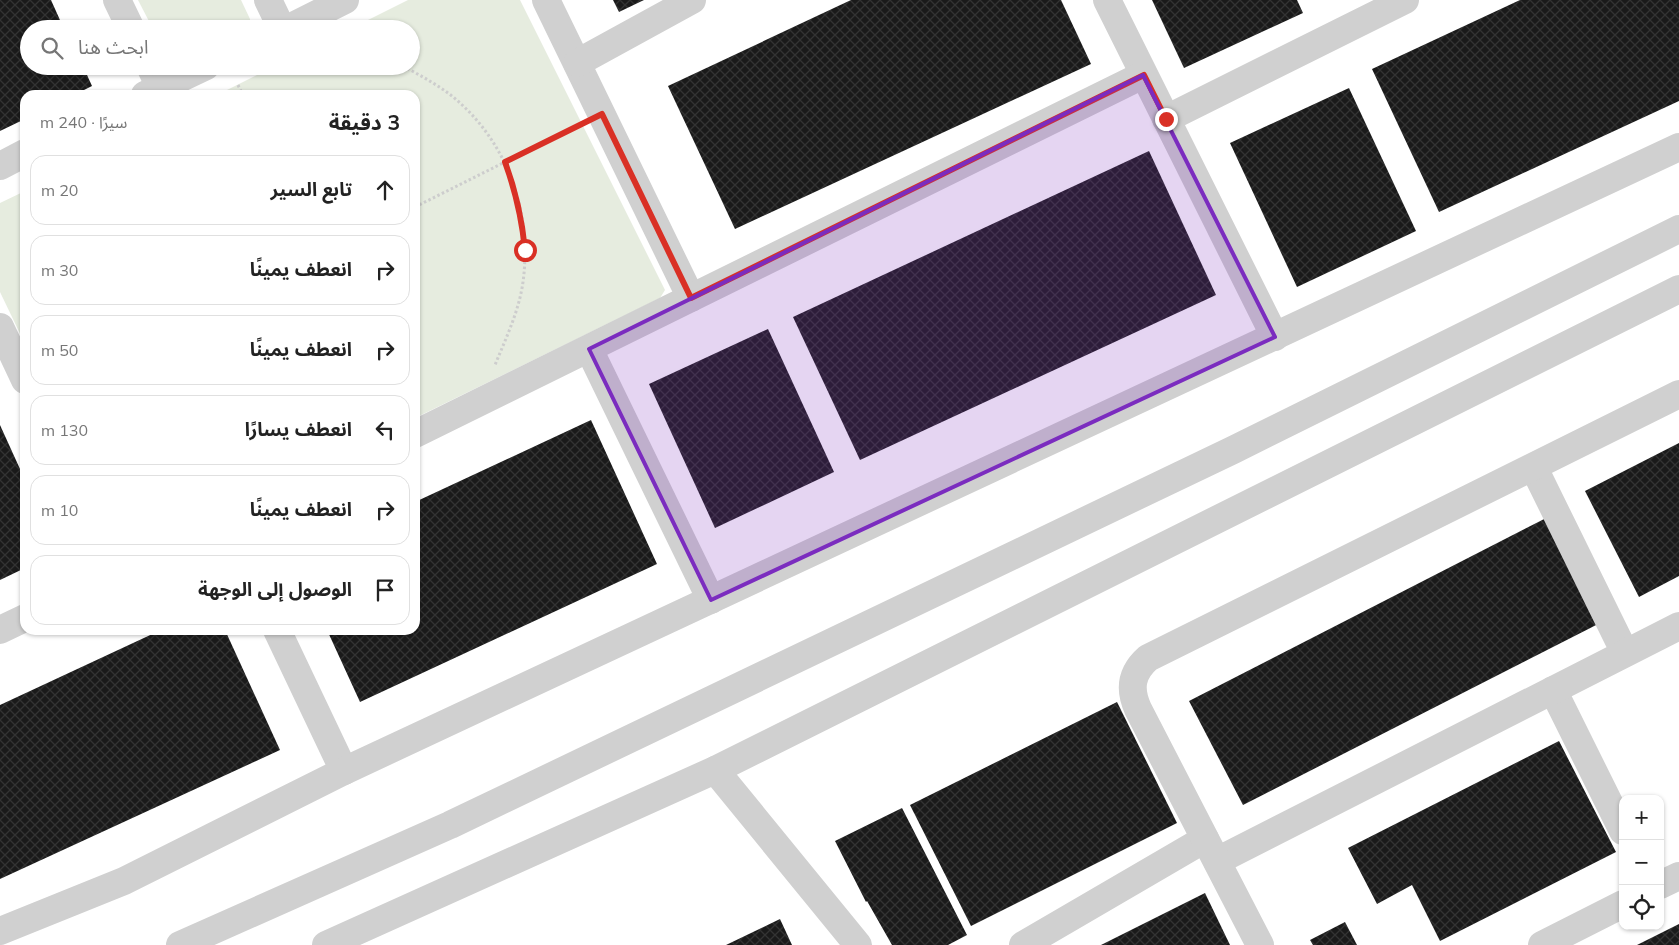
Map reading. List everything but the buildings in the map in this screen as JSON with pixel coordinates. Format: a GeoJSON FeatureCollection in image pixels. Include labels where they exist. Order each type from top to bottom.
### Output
{"type":"FeatureCollection","features":[{"type":"Feature","properties":{"kind":"street"},"geometry":{"type":"LineString","coordinates":[[117,0],[127,20]]}},
{"type":"Feature","properties":{"kind":"street"},"geometry":{"type":"LineString","coordinates":[[268,0],[278,20]]}},
{"type":"Feature","properties":{"kind":"street"},"geometry":{"type":"LineString","coordinates":[[305,20],[346,0]]}},
{"type":"Feature","properties":{"kind":"street"},"geometry":{"type":"LineString","coordinates":[[546,0],[691,298]]}},
{"type":"Feature","properties":{"kind":"street"},"geometry":{"type":"LineString","coordinates":[[577,63],[692,0]]}},
{"type":"Feature","properties":{"kind":"street"},"geometry":{"type":"LineString","coordinates":[[1107,0],[1275,338]]}},
{"type":"Feature","properties":{"kind":"street"},"geometry":{"type":"LineString","coordinates":[[1166,119],[1405,0]]}},
{"type":"Feature","properties":{"kind":"street"},"geometry":{"type":"LineString","coordinates":[[152,83],[177,75]]}},
{"type":"Feature","properties":{"kind":"street"},"geometry":{"type":"LineString","coordinates":[[420,432],[1144,75]]}},
{"type":"Feature","properties":{"kind":"street"},"geometry":{"type":"LineString","coordinates":[[0,931],[124,881],[344,771],[1275,338],[1679,147]]}},
{"type":"Feature","properties":{"kind":"street"},"geometry":{"type":"LineString","coordinates":[[0,166],[20,156]]}},
{"type":"Feature","properties":{"kind":"street"},"geometry":{"type":"LineString","coordinates":[[180,945],[450,825],[1224,454],[1679,229]]}},
{"type":"Feature","properties":{"kind":"street"},"geometry":{"type":"LineString","coordinates":[[326,945],[715,770],[1679,289]]}},
{"type":"Feature","properties":{"kind":"street"},"geometry":{"type":"LineString","coordinates":[[0,327],[20,369]]}},
{"type":"Feature","properties":{"kind":"street"},"geometry":{"type":"LineString","coordinates":[[589,349],[711,600]]}},
{"type":"Feature","properties":{"kind":"street"},"geometry":{"type":"LineString","coordinates":[[1260,945],[1134,700],[1132,682],[1140,664],[1148,658],[1534,468],[1679,394]]}},
{"type":"Feature","properties":{"kind":"street"},"geometry":{"type":"LineString","coordinates":[[1534,468],[1625,653]]}},
{"type":"Feature","properties":{"kind":"street"},"geometry":{"type":"LineString","coordinates":[[0,630],[20,620]]}},
{"type":"Feature","properties":{"kind":"street"},"geometry":{"type":"LineString","coordinates":[[1023,945],[1211,850],[1553,690],[1679,626]]}},
{"type":"Feature","properties":{"kind":"street"},"geometry":{"type":"LineString","coordinates":[[279,635],[344,771]]}},
{"type":"Feature","properties":{"kind":"street"},"geometry":{"type":"LineString","coordinates":[[1553,690],[1619,823]]}},
{"type":"Feature","properties":{"kind":"street"},"geometry":{"type":"LineString","coordinates":[[715,770],[858,945]]}},
{"type":"Feature","properties":{"kind":"street"},"geometry":{"type":"LineString","coordinates":[[1664,883],[1679,876]]}},
{"type":"Feature","properties":{"kind":"street"},"geometry":{"type":"LineString","coordinates":[[1542,945],[1619,906]]}},
{"type":"Feature","properties":{"kind":"path"},"geometry":{"type":"LineString","coordinates":[[418,75],[461,103],[487,133],[505,162],[516,190],[522,219],[525,250],[523,282],[516,313],[494,368]]}},
{"type":"Feature","properties":{"kind":"path"},"geometry":{"type":"LineString","coordinates":[[238,85],[240,90]]}},
{"type":"Feature","properties":{"kind":"path"},"geometry":{"type":"LineString","coordinates":[[420,204],[602,114]]}},
{"type":"Feature","properties":{"kind":"highlighted area"},"geometry":{"type":"Polygon","coordinates":[[[1143,75],[1275,337],[711,600],[589,349],[1143,75]]]}},
{"type":"Feature","properties":{"kind":"shaded area"},"geometry":{"type":"Polygon","coordinates":[[[138,0],[241,0],[250,19],[250,20],[148,20],[138,0]]]}},
{"type":"Feature","properties":{"kind":"shaded area"},"geometry":{"type":"Polygon","coordinates":[[[408,0],[520,0],[665,290],[660,298],[420,416],[420,90],[227,90],[257,75],[420,75],[420,20],[368,20],[408,0]]]}},
{"type":"Feature","properties":{"kind":"shaded area"},"geometry":{"type":"Polygon","coordinates":[[[20,193],[20,334],[0,292],[0,203],[20,193]]]}},
{"type":"Feature","properties":{"kind":"route"},"geometry":{"type":"LineString","coordinates":[[525,250],[522,219],[516,190],[505,162],[602,114],[691,298],[1144,75],[1166,119]]}}]}
